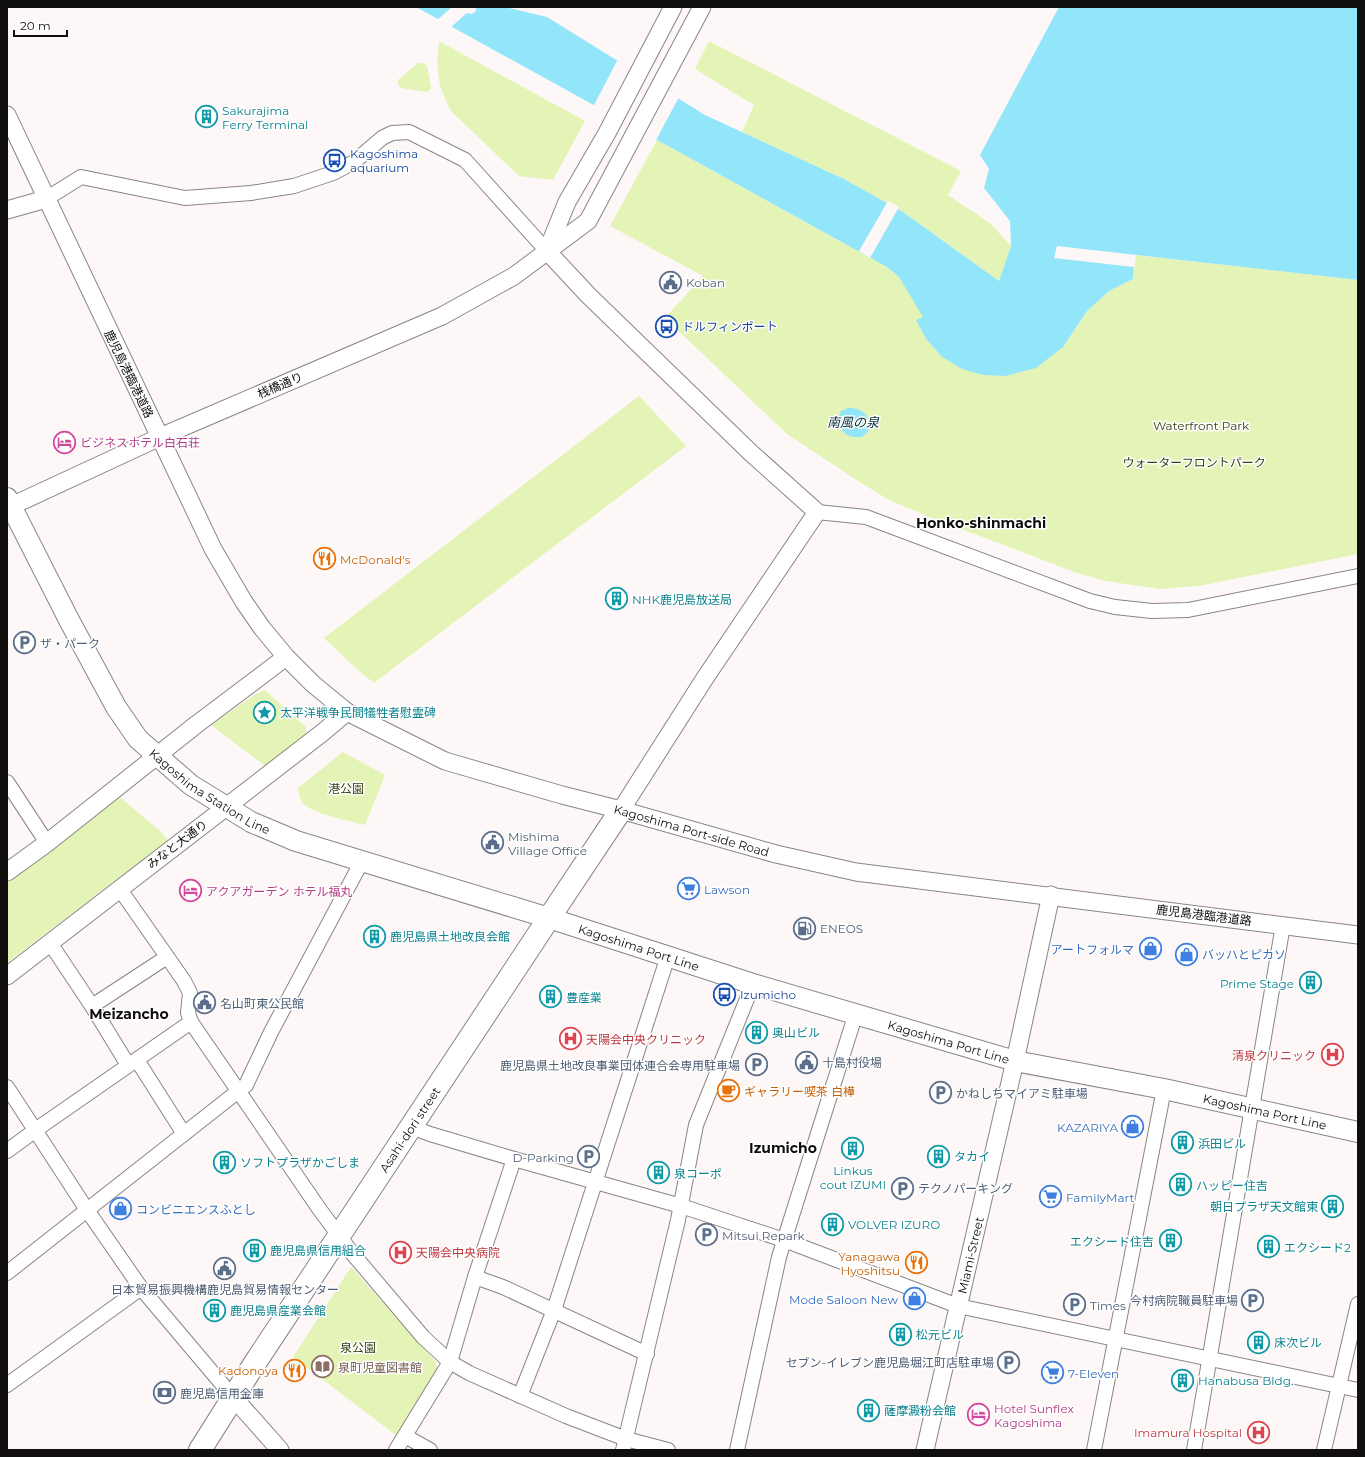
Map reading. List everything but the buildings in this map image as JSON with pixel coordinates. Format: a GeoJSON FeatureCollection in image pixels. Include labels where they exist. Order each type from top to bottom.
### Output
{"type":"FeatureCollection","features":[{"type":"Feature","properties":{"kind":"highway","name":"Asahi-dori street"},"geometry":{"type":"LineString","coordinates":[[200,1450],[233,1397],[548,918],[621,810]]}},
{"type":"Feature","properties":{"kind":"main road","name":"Kagoshima Station Line"},"geometry":{"type":"LineString","coordinates":[[8,504],[116,707],[138,739],[191,785],[251,822],[296,841],[548,918]]}},
{"type":"Feature","properties":{"kind":"main road","name":"Kagoshima Port Line"},"geometry":{"type":"LineString","coordinates":[[548,918],[753,984],[1015,1060],[1164,1089],[1358,1132]]}},
{"type":"Feature","properties":{"kind":"street"},"geometry":{"type":"LineString","coordinates":[[547,251],[567,202],[607,133],[673,7]]}},
{"type":"Feature","properties":{"kind":"street","name":"桟橋通り"},"geometry":{"type":"LineString","coordinates":[[8,504],[442,316],[505,282],[588,221],[681,49],[702,7]]}},
{"type":"Feature","properties":{"kind":"street","name":"鹿児島港臨港道路"},"geometry":{"type":"LineString","coordinates":[[7,115],[213,549],[244,602],[262,628],[286,657],[313,684],[346,712]]}},
{"type":"Feature","properties":{"kind":"street"},"geometry":{"type":"LineString","coordinates":[[7,210],[46,198],[81,177],[185,198],[251,193],[294,186],[334,173],[354,162],[382,138],[392,133],[409,132],[465,160],[588,294],[751,453],[817,512],[866,517],[1090,601],[1115,607],[1152,611],[1188,610],[1358,576]]}},
{"type":"Feature","properties":{"kind":"street"},"geometry":{"type":"LineString","coordinates":[[621,810],[705,678],[817,512]]}},
{"type":"Feature","properties":{"kind":"street"},"geometry":{"type":"LineString","coordinates":[[7,872],[47,843],[197,724],[286,657]]}},
{"type":"Feature","properties":{"kind":"street","name":"Kagoshima Port-side Road"},"geometry":{"type":"LineString","coordinates":[[346,712],[445,761],[776,854],[856,872],[1051,896]]}},
{"type":"Feature","properties":{"kind":"street","name":"みなと大通り"},"geometry":{"type":"LineString","coordinates":[[7,976],[322,733],[346,712]]}},
{"type":"Feature","properties":{"kind":"street"},"geometry":{"type":"LineString","coordinates":[[7,782],[47,843]]}},
{"type":"Feature","properties":{"kind":"street"},"geometry":{"type":"LineString","coordinates":[[7,1273],[246,1085],[271,1032],[362,861]]}},
{"type":"Feature","properties":{"kind":"street"},"geometry":{"type":"LineString","coordinates":[[120,888],[184,981],[190,993],[188,1013],[191,1022],[339,1236],[358,1261],[423,1337],[450,1362],[469,1373],[624,1444],[668,1450]]}},
{"type":"Feature","properties":{"kind":"street","name":"鹿児島港臨港道路"},"geometry":{"type":"LineString","coordinates":[[1051,896],[1358,935]]}},
{"type":"Feature","properties":{"kind":"street","name":"Miami-Street"},"geometry":{"type":"LineString","coordinates":[[925,1450],[1015,1060],[1051,896]]}},
{"type":"Feature","properties":{"kind":"street"},"geometry":{"type":"LineString","coordinates":[[1194,1450],[1283,926]]}},
{"type":"Feature","properties":{"kind":"street"},"geometry":{"type":"LineString","coordinates":[[50,943],[92,1006],[184,1134]]}},
{"type":"Feature","properties":{"kind":"street"},"geometry":{"type":"LineString","coordinates":[[520,1396],[554,1310],[668,956]]}},
{"type":"Feature","properties":{"kind":"street"},"geometry":{"type":"LineString","coordinates":[[92,1006],[167,957]]}},
{"type":"Feature","properties":{"kind":"street"},"geometry":{"type":"LineString","coordinates":[[624,1444],[647,1354],[681,1206],[696,1125],[753,984]]}},
{"type":"Feature","properties":{"kind":"street"},"geometry":{"type":"LineString","coordinates":[[737,1450],[779,1256],[856,1013]]}},
{"type":"Feature","properties":{"kind":"street"},"geometry":{"type":"LineString","coordinates":[[7,1151],[191,1022]]}},
{"type":"Feature","properties":{"kind":"street"},"geometry":{"type":"LineString","coordinates":[[7,1087],[87,1210],[141,1288],[280,1450]]}},
{"type":"Feature","properties":{"kind":"street"},"geometry":{"type":"LineString","coordinates":[[1094,1450],[1164,1089]]}},
{"type":"Feature","properties":{"kind":"street"},"geometry":{"type":"LineString","coordinates":[[411,1127],[514,1159],[681,1206],[784,1240],[958,1306],[1358,1390]]}},
{"type":"Feature","properties":{"kind":"street"},"geometry":{"type":"LineString","coordinates":[[396,1450],[450,1362],[475,1277],[514,1159]]}},
{"type":"Feature","properties":{"kind":"street"},"geometry":{"type":"LineString","coordinates":[[475,1277],[504,1287],[647,1354]]}},
{"type":"Feature","properties":{"kind":"street"},"geometry":{"type":"LineString","coordinates":[[7,1385],[141,1288]]}},
{"type":"Feature","properties":{"kind":"street"},"geometry":{"type":"LineString","coordinates":[[1324,1450],[1358,1304]]}},
{"type":"Feature","properties":{"kind":"street"},"geometry":{"type":"LineString","coordinates":[[405,1436],[430,1450]]}},
{"type":"Feature","properties":{"kind":"green space"},"geometry":{"type":"Polygon","coordinates":[[[439,41],[585,121],[553,180],[519,176],[450,110],[440,86],[437,64],[439,41]]]}},
{"type":"Feature","properties":{"kind":"green space"},"geometry":{"type":"Polygon","coordinates":[[[709,41],[961,171],[948,195],[990,223],[1011,246],[999,281],[903,212],[844,179],[742,132],[754,105],[695,69],[709,41]]]}},
{"type":"Feature","properties":{"kind":"green space"},"geometry":{"type":"Polygon","coordinates":[[[418,63],[423,63],[427,66],[431,87],[430,90],[426,92],[401,88],[398,85],[398,80],[418,63]]]}},
{"type":"Feature","properties":{"kind":"green space","name":"Waterfront Park"},"geometry":{"type":"Polygon","coordinates":[[[657,140],[887,267],[899,277],[924,317],[916,320],[926,339],[942,357],[1063,347],[1087,311],[1109,291],[1133,279],[1136,255],[1358,280],[1358,554],[1199,586],[1160,589],[1105,581],[1077,573],[932,518],[889,500],[787,434],[665,318],[703,276],[610,226],[657,140]]]}},
{"type":"Feature","properties":{"kind":"green space"},"geometry":{"type":"Polygon","coordinates":[[[639,396],[686,446],[374,683],[324,638],[639,396]]]}},
{"type":"Feature","properties":{"kind":"green space"},"geometry":{"type":"Polygon","coordinates":[[[265,690],[306,727],[306,734],[265,766],[211,725],[257,693],[265,690]]]}},
{"type":"Feature","properties":{"kind":"green space","name":"港公園"},"geometry":{"type":"Polygon","coordinates":[[[343,752],[385,775],[365,825],[317,812],[305,805],[300,798],[298,788],[343,752]]]}},
{"type":"Feature","properties":{"kind":"green space"},"geometry":{"type":"Polygon","coordinates":[[[120,797],[159,830],[168,840],[7,963],[7,883],[120,797]]]}},
{"type":"Feature","properties":{"kind":"green space","name":"泉公園"},"geometry":{"type":"Polygon","coordinates":[[[351,1267],[436,1362],[437,1370],[397,1436],[293,1357],[351,1267]]]}},
{"type":"Feature","properties":{"kind":"water"},"geometry":{"type":"Polygon","coordinates":[[[416,7],[505,7],[547,17],[705,115],[844,179],[903,212],[999,281],[1011,246],[1010,221],[984,188],[989,169],[980,155],[1059,7],[1358,7],[1358,280],[1057,246],[1054,258],[1134,267],[1133,279],[1109,291],[1087,311],[1063,347],[1036,368],[1006,376],[983,375],[962,369],[942,357],[926,339],[916,320],[923,317],[899,277],[887,267],[416,7]]]}},
{"type":"Feature","properties":{"kind":"water","name":"南風の泉"},"geometry":{"type":"Polygon","coordinates":[[[848,408],[854,408],[862,411],[867,417],[869,426],[868,432],[862,437],[849,436],[842,431],[840,427],[838,418],[841,411],[848,408]]]}},
{"type":"Feature","properties":{"kind":"pier"},"geometry":{"type":"Polygon","coordinates":[[[452,7],[476,7],[476,11],[472,14],[467,13],[450,28],[436,21],[452,7]]]}},
{"type":"Feature","properties":{"kind":"pier"},"geometry":{"type":"Polygon","coordinates":[[[618,59],[679,97],[655,142],[593,107],[618,59]]]}},
{"type":"Feature","properties":{"kind":"pier"},"geometry":{"type":"Polygon","coordinates":[[[888,201],[899,207],[870,258],[859,251],[888,201]]]}},
{"type":"Feature","properties":{"kind":"place","name":"Sakurajima Ferry Terminal"},"geometry":{"type":"Point","coordinates":[206,117]}},
{"type":"Feature","properties":{"kind":"place","name":"Kagoshima aquarium"},"geometry":{"type":"Point","coordinates":[335,160]}},
{"type":"Feature","properties":{"kind":"place","name":"Koban"},"geometry":{"type":"Point","coordinates":[670,282]}},
{"type":"Feature","properties":{"kind":"place","name":"ドルフィンポート"},"geometry":{"type":"Point","coordinates":[666,326]}},
{"type":"Feature","properties":{"kind":"place","name":"ビジネスホテル白石荘"},"geometry":{"type":"Point","coordinates":[65,442]}},
{"type":"Feature","properties":{"kind":"place","name":"McDonald's"},"geometry":{"type":"Point","coordinates":[324,559]}},
{"type":"Feature","properties":{"kind":"place","name":"NHK鹿児島放送局"},"geometry":{"type":"Point","coordinates":[617,599]}},
{"type":"Feature","properties":{"kind":"place","name":"ザ・パーク"},"geometry":{"type":"Point","coordinates":[25,643]}},
{"type":"Feature","properties":{"kind":"place","name":"太平洋戦争民間犠牲者慰霊碑"},"geometry":{"type":"Point","coordinates":[264,712]}},
{"type":"Feature","properties":{"kind":"place","name":"Mishima Village Office"},"geometry":{"type":"Point","coordinates":[493,843]}},
{"type":"Feature","properties":{"kind":"place","name":"Lawson"},"geometry":{"type":"Point","coordinates":[689,889]}},
{"type":"Feature","properties":{"kind":"place","name":"アクアガーデン ホテル福丸"},"geometry":{"type":"Point","coordinates":[191,891]}},
{"type":"Feature","properties":{"kind":"place","name":"ENEOS"},"geometry":{"type":"Point","coordinates":[805,928]}},
{"type":"Feature","properties":{"kind":"place","name":"鹿児島県土地改良会館"},"geometry":{"type":"Point","coordinates":[374,936]}},
{"type":"Feature","properties":{"kind":"place","name":"アートフォルマ"},"geometry":{"type":"Point","coordinates":[1150,949]}},
{"type":"Feature","properties":{"kind":"place","name":"バッハとピカソ"},"geometry":{"type":"Point","coordinates":[1186,954]}},
{"type":"Feature","properties":{"kind":"place","name":"Prime Stage"},"geometry":{"type":"Point","coordinates":[1310,983]}},
{"type":"Feature","properties":{"kind":"place","name":"Izumicho"},"geometry":{"type":"Point","coordinates":[725,994]}},
{"type":"Feature","properties":{"kind":"place","name":"豊産業"},"geometry":{"type":"Point","coordinates":[551,997]}},
{"type":"Feature","properties":{"kind":"place","name":"名山町東公民館"},"geometry":{"type":"Point","coordinates":[205,1003]}},
{"type":"Feature","properties":{"kind":"place","name":"奥山ビル"},"geometry":{"type":"Point","coordinates":[757,1032]}},
{"type":"Feature","properties":{"kind":"place","name":"天陽会中央クリニック"},"geometry":{"type":"Point","coordinates":[571,1039]}},
{"type":"Feature","properties":{"kind":"place","name":"清泉クリニック"},"geometry":{"type":"Point","coordinates":[1332,1055]}},
{"type":"Feature","properties":{"kind":"place","name":"十島村役場"},"geometry":{"type":"Point","coordinates":[807,1062]}},
{"type":"Feature","properties":{"kind":"place","name":"鹿児島県土地改良事業団体連合会専用駐車場"},"geometry":{"type":"Point","coordinates":[756,1065]}},
{"type":"Feature","properties":{"kind":"place","name":"ギャラリー喫茶 白樺"},"geometry":{"type":"Point","coordinates":[728,1091]}},
{"type":"Feature","properties":{"kind":"place","name":"かねしちマイアミ駐車場"},"geometry":{"type":"Point","coordinates":[941,1093]}},
{"type":"Feature","properties":{"kind":"place","name":"KAZARIYA"},"geometry":{"type":"Point","coordinates":[1133,1127]}},
{"type":"Feature","properties":{"kind":"place","name":"浜田ビル"},"geometry":{"type":"Point","coordinates":[1183,1143]}},
{"type":"Feature","properties":{"kind":"place","name":"Linkus cout IZUMI"},"geometry":{"type":"Point","coordinates":[853,1149]}},
{"type":"Feature","properties":{"kind":"place","name":"タカイ"},"geometry":{"type":"Point","coordinates":[938,1156]}},
{"type":"Feature","properties":{"kind":"place","name":"D-Parking"},"geometry":{"type":"Point","coordinates":[589,1157]}},
{"type":"Feature","properties":{"kind":"place","name":"ソフトプラザかごしま"},"geometry":{"type":"Point","coordinates":[224,1162]}},
{"type":"Feature","properties":{"kind":"place","name":"泉コーポ"},"geometry":{"type":"Point","coordinates":[659,1173]}},
{"type":"Feature","properties":{"kind":"place","name":"ハッピー住吉"},"geometry":{"type":"Point","coordinates":[1180,1185]}},
{"type":"Feature","properties":{"kind":"place","name":"テクノパーキング"},"geometry":{"type":"Point","coordinates":[902,1188]}},
{"type":"Feature","properties":{"kind":"place","name":"FamilyMart"},"geometry":{"type":"Point","coordinates":[1051,1197]}},
{"type":"Feature","properties":{"kind":"place","name":"朝日プラザ天文館東"},"geometry":{"type":"Point","coordinates":[1333,1206]}},
{"type":"Feature","properties":{"kind":"place","name":"コンビニエンスふとし"},"geometry":{"type":"Point","coordinates":[121,1209]}},
{"type":"Feature","properties":{"kind":"place","name":"VOLVER IZURO"},"geometry":{"type":"Point","coordinates":[832,1224]}},
{"type":"Feature","properties":{"kind":"place","name":"Mitsui Repark"},"geometry":{"type":"Point","coordinates":[706,1235]}},
{"type":"Feature","properties":{"kind":"place","name":"エクシード住吉"},"geometry":{"type":"Point","coordinates":[1170,1241]}},
{"type":"Feature","properties":{"kind":"place","name":"エクシード2"},"geometry":{"type":"Point","coordinates":[1268,1247]}},
{"type":"Feature","properties":{"kind":"place","name":"鹿児島県信用組合"},"geometry":{"type":"Point","coordinates":[254,1250]}},
{"type":"Feature","properties":{"kind":"place","name":"天陽会中央病院"},"geometry":{"type":"Point","coordinates":[401,1252]}},
{"type":"Feature","properties":{"kind":"place","name":"Yanagawa Hyoshitsu"},"geometry":{"type":"Point","coordinates":[916,1263]}},
{"type":"Feature","properties":{"kind":"place","name":"日本貿易振興機構鹿児島貿易情報センター"},"geometry":{"type":"Point","coordinates":[225,1268]}},
{"type":"Feature","properties":{"kind":"place","name":"Mode Saloon New"},"geometry":{"type":"Point","coordinates":[914,1299]}},
{"type":"Feature","properties":{"kind":"place","name":"今村病院職員駐車場"},"geometry":{"type":"Point","coordinates":[1253,1300]}},
{"type":"Feature","properties":{"kind":"place","name":"Times"},"geometry":{"type":"Point","coordinates":[1074,1305]}},
{"type":"Feature","properties":{"kind":"place","name":"鹿児島県産業会館"},"geometry":{"type":"Point","coordinates":[215,1310]}},
{"type":"Feature","properties":{"kind":"place","name":"松元ビル"},"geometry":{"type":"Point","coordinates":[901,1334]}},
{"type":"Feature","properties":{"kind":"place","name":"床次ビル"},"geometry":{"type":"Point","coordinates":[1258,1342]}},
{"type":"Feature","properties":{"kind":"place","name":"セブン-イレブン鹿児島堀江町店駐車場"},"geometry":{"type":"Point","coordinates":[1009,1362]}},
{"type":"Feature","properties":{"kind":"place","name":"泉町児童図書館"},"geometry":{"type":"Point","coordinates":[323,1367]}},
{"type":"Feature","properties":{"kind":"place","name":"Kadonoya"},"geometry":{"type":"Point","coordinates":[294,1370]}},
{"type":"Feature","properties":{"kind":"place","name":"7-Eleven"},"geometry":{"type":"Point","coordinates":[1053,1373]}},
{"type":"Feature","properties":{"kind":"place","name":"Hanabusa Bldg."},"geometry":{"type":"Point","coordinates":[1183,1380]}},
{"type":"Feature","properties":{"kind":"place","name":"鹿児島信用金庫"},"geometry":{"type":"Point","coordinates":[164,1393]}},
{"type":"Feature","properties":{"kind":"place","name":"薩摩澱粉会館"},"geometry":{"type":"Point","coordinates":[868,1410]}},
{"type":"Feature","properties":{"kind":"place","name":"Hotel Sunflex Kagoshima"},"geometry":{"type":"Point","coordinates":[978,1415]}},
{"type":"Feature","properties":{"kind":"place","name":"Imamura Hospital"},"geometry":{"type":"Point","coordinates":[1258,1432]}},
{"type":"Feature","properties":{"kind":"district","name":"Honko-shinmachi"},"geometry":{"type":"Point","coordinates":[981,523]}},
{"type":"Feature","properties":{"kind":"district","name":"Meizancho"},"geometry":{"type":"Point","coordinates":[129,1014]}},
{"type":"Feature","properties":{"kind":"district","name":"Izumicho"},"geometry":{"type":"Point","coordinates":[783,1148]}},
{"type":"Feature","properties":{"kind":"park label","name":"ウォーターフロントパーク"},"geometry":{"type":"Point","coordinates":[1194,462]}}]}
